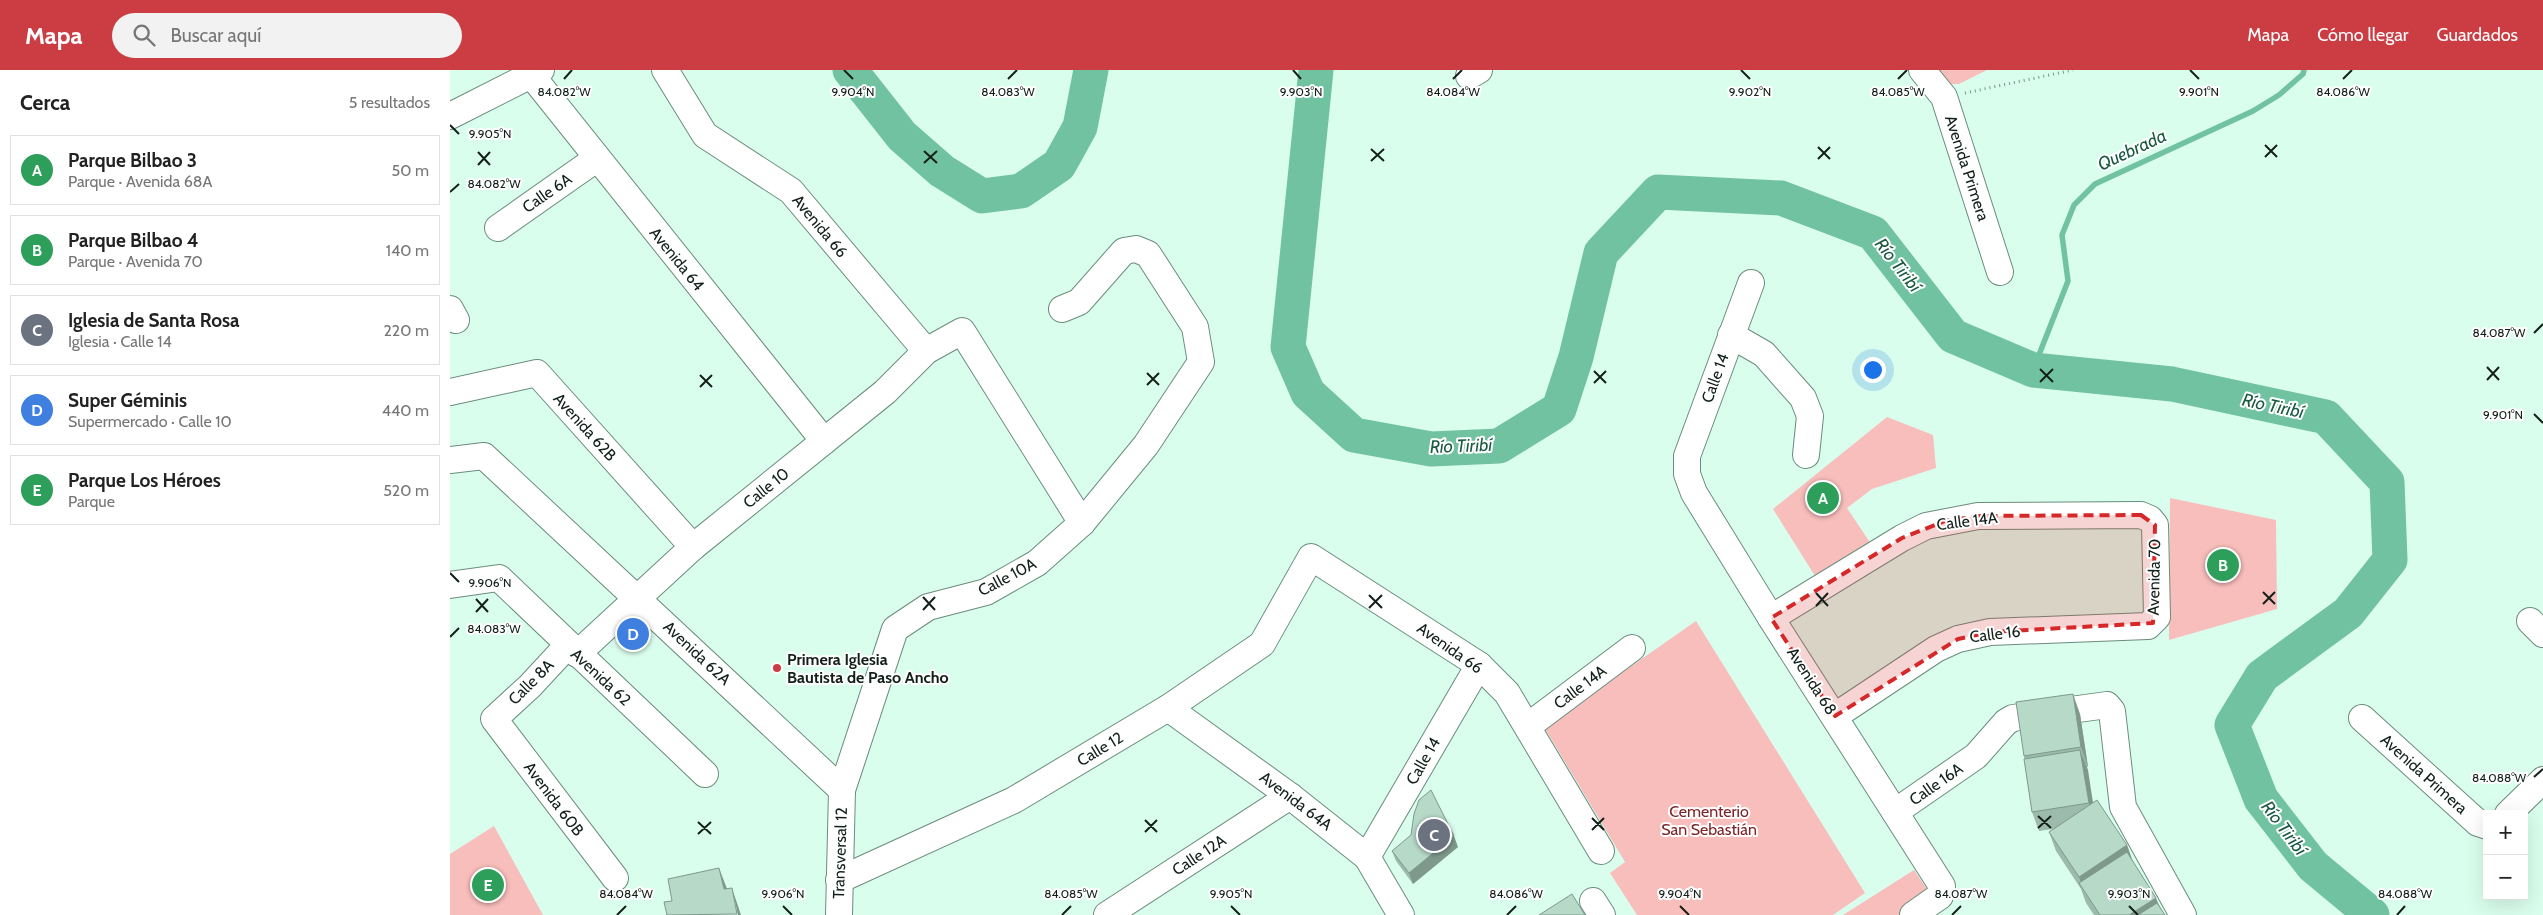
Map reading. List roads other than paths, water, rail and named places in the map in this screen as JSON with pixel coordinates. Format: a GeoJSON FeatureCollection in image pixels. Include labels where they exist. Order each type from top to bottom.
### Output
{"type":"FeatureCollection","features":[{"type":"Feature","properties":{"kind":"street","name":"Avenida 66"},"geometry":{"type":"LineString","coordinates":[[665,70],[705,135],[791,191],[926,351]]}},
{"type":"Feature","properties":{"kind":"street","name":"Avenida Primera"},"geometry":{"type":"LineString","coordinates":[[1922,70],[1944,97],[2000,272]]}},
{"type":"Feature","properties":{"kind":"street"},"geometry":{"type":"LineString","coordinates":[[450,116],[536,73]]}},
{"type":"Feature","properties":{"kind":"street","name":"Avenida 64"},"geometry":{"type":"LineString","coordinates":[[536,73],[596,159],[824,441]]}},
{"type":"Feature","properties":{"kind":"street","name":"Calle 6A"},"geometry":{"type":"LineString","coordinates":[[498,228],[596,159]]}},
{"type":"Feature","properties":{"kind":"street","name":"Calle 10A"},"geometry":{"type":"LineString","coordinates":[[842,790],[895,629],[928,607],[986,592],[1037,563],[1082,523],[1146,445],[1201,362],[1196,327],[1148,254],[1136,249],[1124,251],[1079,302],[1062,309]]}},
{"type":"Feature","properties":{"kind":"street","name":"Calle 14"},"geometry":{"type":"LineString","coordinates":[[1687,474],[1687,456],[1751,283]]}},
{"type":"Feature","properties":{"kind":"street","name":"Calle 10"},"geometry":{"type":"LineString","coordinates":[[572,649],[638,598],[693,547],[885,392],[926,351],[962,331],[1082,523]]}},
{"type":"Feature","properties":{"kind":"street"},"geometry":{"type":"LineString","coordinates":[[1731,335],[1764,354],[1803,398],[1810,416],[1806,455]]}},
{"type":"Feature","properties":{"kind":"street","name":"Avenida 62B"},"geometry":{"type":"LineString","coordinates":[[450,392],[537,373],[693,547]]}},
{"type":"Feature","properties":{"kind":"street","name":"Avenida 62A"},"geometry":{"type":"LineString","coordinates":[[450,460],[484,456],[842,790]]}},
{"type":"Feature","properties":{"kind":"street","name":"Avenida 68"},"geometry":{"type":"LineString","coordinates":[[1687,474],[1694,492],[1771,618],[1942,886],[1940,896],[1913,915]]}},
{"type":"Feature","properties":{"kind":"street","name":"Calle 14A"},"geometry":{"type":"LineString","coordinates":[[1771,618],[1902,538],[1926,526],[1945,521],[1978,516],[2141,514],[2150,519],[2155,525]]}},
{"type":"Feature","properties":{"kind":"street","name":"Avenida 70"},"geometry":{"type":"LineString","coordinates":[[2148,626],[2156,617],[2155,525]]}},
{"type":"Feature","properties":{"kind":"street","name":"Avenida 66"},"geometry":{"type":"LineString","coordinates":[[1311,557],[1479,664],[1507,694],[1528,726],[1601,851]]}},
{"type":"Feature","properties":{"kind":"street","name":"Calle 12"},"geometry":{"type":"LineString","coordinates":[[839,880],[1014,800],[1168,708],[1262,644],[1311,557]]}},
{"type":"Feature","properties":{"kind":"street","name":"Avenida 62"},"geometry":{"type":"LineString","coordinates":[[450,585],[500,578],[572,649],[705,774]]}},
{"type":"Feature","properties":{"kind":"street","name":"Calle 16"},"geometry":{"type":"LineString","coordinates":[[1835,716],[1929,654],[1958,639],[1990,632],[2148,626]]}},
{"type":"Feature","properties":{"kind":"street","name":"Calle 14A"},"geometry":{"type":"LineString","coordinates":[[1528,726],[1632,648]]}},
{"type":"Feature","properties":{"kind":"street","name":"Calle 8A"},"geometry":{"type":"LineString","coordinates":[[494,719],[572,649]]}},
{"type":"Feature","properties":{"kind":"street","name":"Calle 14"},"geometry":{"type":"LineString","coordinates":[[1367,857],[1479,664]]}},
{"type":"Feature","properties":{"kind":"street","name":"Calle 16A"},"geometry":{"type":"LineString","coordinates":[[1895,812],[1976,756],[2006,722],[2013,718],[2107,705],[2112,711],[2123,807],[2183,915]]}},
{"type":"Feature","properties":{"kind":"street","name":"Avenida 64A"},"geometry":{"type":"LineString","coordinates":[[1168,708],[1290,796],[1367,857],[1401,915]]}},
{"type":"Feature","properties":{"kind":"street","name":"Avenida Primera"},"geometry":{"type":"LineString","coordinates":[[2362,718],[2478,823],[2483,825]]}},
{"type":"Feature","properties":{"kind":"street","name":"Avenida 60B"},"geometry":{"type":"LineString","coordinates":[[494,719],[615,878]]}},
{"type":"Feature","properties":{"kind":"street"},"geometry":{"type":"LineString","coordinates":[[2512,810],[2543,780]]}},
{"type":"Feature","properties":{"kind":"street","name":"Transversal 12"},"geometry":{"type":"LineString","coordinates":[[838,915],[842,790]]}},
{"type":"Feature","properties":{"kind":"street","name":"Calle 12A"},"geometry":{"type":"LineString","coordinates":[[1107,915],[1290,796]]}},
{"type":"Feature","properties":{"kind":"waterway","name":"Río Tiribí"},"geometry":{"type":"LineString","coordinates":[[850,70],[902,136],[942,171],[982,196],[1021,191],[1059,165],[1080,127],[1091,70]]}},
{"type":"Feature","properties":{"kind":"waterway","name":"Río Tiribí"},"geometry":{"type":"LineString","coordinates":[[1316,70],[1288,347],[1308,393],[1354,435],[1431,449],[1499,446],[1559,409],[1576,357],[1601,253],[1658,192],[1781,198],[1873,233],[1953,336],[2033,370],[2172,384],[2326,417],[2387,482],[2390,560],[2348,613],[2262,676],[2232,725],[2261,799],[2313,866],[2372,915]]}},
{"type":"Feature","properties":{"kind":"waterway","name":"Quebrada"},"geometry":{"type":"LineString","coordinates":[[2033,370],[2068,281],[2062,235],[2074,205],[2095,184],[2253,111],[2279,95],[2303,74],[2304,70]]}},
{"type":"Feature","properties":{"kind":"place","name":"Parque Bilbao 3"},"geometry":{"type":"Point","coordinates":[1823,498]}},
{"type":"Feature","properties":{"kind":"place","name":"Parque Bilbao 4"},"geometry":{"type":"Point","coordinates":[2223,565]}},
{"type":"Feature","properties":{"kind":"place","name":"Super Géminis"},"geometry":{"type":"Point","coordinates":[633,634]}},
{"type":"Feature","properties":{"kind":"place","name":"Primera Iglesia Bautista de Paso Ancho"},"geometry":{"type":"Point","coordinates":[777,668]}},
{"type":"Feature","properties":{"kind":"place","name":"Iglesia de Santa Rosa"},"geometry":{"type":"Point","coordinates":[1434,835]}},
{"type":"Feature","properties":{"kind":"place","name":"Parque Los Héroes"},"geometry":{"type":"Point","coordinates":[488,885]}},
{"type":"Feature","properties":{"kind":"park label","name":"Cementerio San Sebastián"},"geometry":{"type":"Point","coordinates":[1709,820]}}]}
